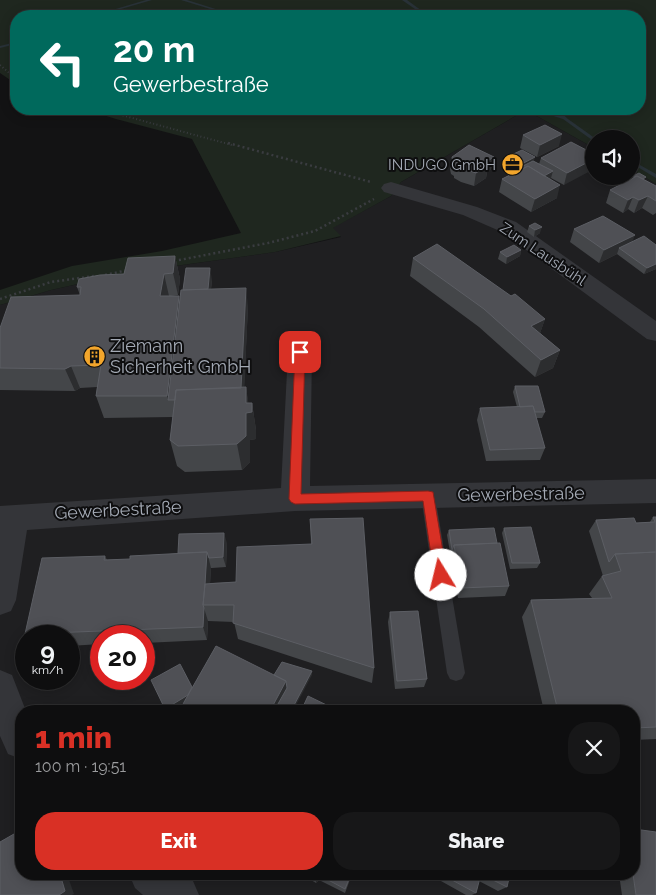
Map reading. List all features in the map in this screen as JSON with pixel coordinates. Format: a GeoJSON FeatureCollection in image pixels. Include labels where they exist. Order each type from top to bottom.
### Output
{"type":"FeatureCollection","features":[{"type":"Feature","properties":{"kind":"street","name":"Zum Lausbühl"},"geometry":{"type":"LineString","coordinates":[[391,188],[470,210],[508,228],[656,334]]}},
{"type":"Feature","properties":{"kind":"street"},"geometry":{"type":"LineString","coordinates":[[295,499],[300,352]]}},
{"type":"Feature","properties":{"kind":"street","name":"Gewerbestraße"},"geometry":{"type":"LineString","coordinates":[[7,518],[295,499],[656,491]]}},
{"type":"Feature","properties":{"kind":"street"},"geometry":{"type":"LineString","coordinates":[[0,600],[7,518]]}},
{"type":"Feature","properties":{"kind":"street"},"geometry":{"type":"LineString","coordinates":[[0,687],[15,728]]}},
{"type":"Feature","properties":{"kind":"street"},"geometry":{"type":"LineString","coordinates":[[156,880],[179,895]]}},
{"type":"Feature","properties":{"kind":"lane"},"geometry":{"type":"LineString","coordinates":[[428,496],[456,674]]}},
{"type":"Feature","properties":{"kind":"path"},"geometry":{"type":"LineString","coordinates":[[0,66],[10,74]]}},
{"type":"Feature","properties":{"kind":"path"},"geometry":{"type":"LineString","coordinates":[[121,115],[391,188]]}},
{"type":"Feature","properties":{"kind":"path"},"geometry":{"type":"LineString","coordinates":[[174,262],[268,243],[315,231],[391,188]]}},
{"type":"Feature","properties":{"kind":"path"},"geometry":{"type":"LineString","coordinates":[[0,299],[51,282],[136,269]]}},
{"type":"Feature","properties":{"kind":"shaded area"},"geometry":{"type":"Polygon","coordinates":[[[0,0],[656,0],[656,184],[640,174],[640,130],[585,130],[585,143],[535,115],[646,115],[646,10],[10,10],[10,80],[0,73],[0,0]]]}},
{"type":"Feature","properties":{"kind":"shaded area"},"geometry":{"type":"Polygon","coordinates":[[[103,115],[517,115],[401,182],[391,196],[333,228],[341,236],[275,252],[132,272],[51,290],[0,305],[0,290],[72,266],[162,251],[241,233],[192,139],[103,115]]]}},
{"type":"Feature","properties":{"kind":"shaded area"},"geometry":{"type":"Polygon","coordinates":[[[517,115],[535,115],[585,143],[585,185],[640,185],[640,174],[656,184],[656,895],[0,895],[0,305],[51,290],[132,272],[275,252],[341,237],[332,228],[391,196],[401,182],[517,115]]]}},
{"type":"Feature","properties":{"kind":"building"},"geometry":{"type":"Polygon","coordinates":[[[545,125],[562,134],[540,145],[523,135],[545,125]]]}},
{"type":"Feature","properties":{"kind":"building"},"geometry":{"type":"Polygon","coordinates":[[[571,142],[585,149],[585,164],[567,173],[541,158],[571,142]]]}},
{"type":"Feature","properties":{"kind":"building"},"geometry":{"type":"Polygon","coordinates":[[[469,145],[494,157],[486,162],[488,165],[476,173],[464,169],[453,162],[452,157],[469,145]]]}},
{"type":"Feature","properties":{"kind":"building"},"geometry":{"type":"Polygon","coordinates":[[[522,150],[535,157],[518,166],[505,158],[522,150]]]}},
{"type":"Feature","properties":{"kind":"building"},"geometry":{"type":"Polygon","coordinates":[[[533,161],[553,171],[544,176],[528,166],[522,169],[519,168],[533,161]]]}},
{"type":"Feature","properties":{"kind":"building"},"geometry":{"type":"Polygon","coordinates":[[[528,166],[560,185],[535,199],[502,179],[528,166]]]}},
{"type":"Feature","properties":{"kind":"building"},"geometry":{"type":"Polygon","coordinates":[[[640,174],[646,177],[643,179],[640,178],[640,174]]]}},
{"type":"Feature","properties":{"kind":"building"},"geometry":{"type":"Polygon","coordinates":[[[640,178],[656,186],[656,201],[648,196],[639,200],[633,197],[628,200],[610,190],[620,185],[640,185],[640,178]]]}},
{"type":"Feature","properties":{"kind":"building"},"geometry":{"type":"Polygon","coordinates":[[[603,216],[635,235],[604,250],[574,229],[603,216]]]}},
{"type":"Feature","properties":{"kind":"building"},"geometry":{"type":"Polygon","coordinates":[[[535,223],[542,227],[535,230],[529,226],[535,223]]]}},
{"type":"Feature","properties":{"kind":"building"},"geometry":{"type":"Polygon","coordinates":[[[644,236],[656,245],[656,264],[647,268],[619,248],[644,236]]]}},
{"type":"Feature","properties":{"kind":"building"},"geometry":{"type":"Polygon","coordinates":[[[437,244],[511,296],[515,294],[545,319],[531,326],[560,350],[541,360],[484,309],[413,258],[437,244]]]}},
{"type":"Feature","properties":{"kind":"building"},"geometry":{"type":"Polygon","coordinates":[[[514,245],[521,250],[507,257],[500,252],[514,245]]]}},
{"type":"Feature","properties":{"kind":"building","name":"Ziemann Sicherheit GmbH"},"geometry":{"type":"Polygon","coordinates":[[[175,256],[173,273],[164,274],[160,296],[179,296],[167,396],[96,396],[101,365],[71,366],[65,369],[0,368],[0,328],[11,297],[80,295],[81,287],[77,287],[79,279],[100,275],[124,274],[128,258],[175,256]]]}},
{"type":"Feature","properties":{"kind":"building"},"geometry":{"type":"Polygon","coordinates":[[[186,268],[210,268],[208,289],[183,290],[186,268]]]}},
{"type":"Feature","properties":{"kind":"building"},"geometry":{"type":"Polygon","coordinates":[[[246,288],[241,388],[176,390],[175,400],[168,400],[181,290],[246,288]]]}},
{"type":"Feature","properties":{"kind":"building"},"geometry":{"type":"Polygon","coordinates":[[[515,386],[538,386],[545,412],[535,412],[533,406],[520,407],[515,386]]]}},
{"type":"Feature","properties":{"kind":"building"},"geometry":{"type":"Polygon","coordinates":[[[246,387],[246,403],[252,403],[252,412],[246,413],[246,436],[237,444],[178,446],[170,440],[176,390],[246,387]]]}},
{"type":"Feature","properties":{"kind":"building"},"geometry":{"type":"Polygon","coordinates":[[[533,406],[545,448],[490,450],[480,408],[533,406]]]}},
{"type":"Feature","properties":{"kind":"building"},"geometry":{"type":"Polygon","coordinates":[[[653,517],[656,517],[656,552],[615,554],[609,562],[596,520],[634,518],[636,523],[655,522],[653,517]]]}},
{"type":"Feature","properties":{"kind":"building"},"geometry":{"type":"Polygon","coordinates":[[[363,518],[374,668],[233,623],[234,605],[203,605],[205,584],[236,582],[237,547],[312,544],[310,519],[363,518]]]}},
{"type":"Feature","properties":{"kind":"building"},"geometry":{"type":"Polygon","coordinates":[[[531,527],[540,563],[512,563],[504,528],[531,527]]]}},
{"type":"Feature","properties":{"kind":"building"},"geometry":{"type":"Polygon","coordinates":[[[494,528],[497,543],[454,545],[452,550],[449,530],[494,528]]]}},
{"type":"Feature","properties":{"kind":"building"},"geometry":{"type":"Polygon","coordinates":[[[224,533],[223,557],[209,558],[207,552],[178,553],[179,534],[224,533]]]}},
{"type":"Feature","properties":{"kind":"building"},"geometry":{"type":"Polygon","coordinates":[[[500,543],[509,586],[461,588],[454,545],[500,543]]]}},
{"type":"Feature","properties":{"kind":"building"},"geometry":{"type":"Polygon","coordinates":[[[207,552],[203,627],[155,629],[155,625],[90,625],[90,631],[80,632],[80,625],[27,625],[42,558],[105,556],[104,560],[130,559],[130,556],[207,552]]]}},
{"type":"Feature","properties":{"kind":"building"},"geometry":{"type":"Polygon","coordinates":[[[656,552],[656,727],[640,728],[640,705],[557,705],[531,600],[612,598],[602,576],[621,571],[615,554],[656,552]]]}},
{"type":"Feature","properties":{"kind":"building"},"geometry":{"type":"Polygon","coordinates":[[[418,611],[427,679],[397,681],[390,612],[418,611]]]}},
{"type":"Feature","properties":{"kind":"building"},"geometry":{"type":"Polygon","coordinates":[[[216,646],[286,681],[273,705],[182,705],[216,646]]]}},
{"type":"Feature","properties":{"kind":"building"},"geometry":{"type":"Polygon","coordinates":[[[282,662],[312,671],[294,705],[277,705],[287,688],[286,681],[274,675],[282,662]]]}},
{"type":"Feature","properties":{"kind":"building"},"geometry":{"type":"Polygon","coordinates":[[[180,664],[192,687],[188,695],[172,705],[163,705],[155,688],[155,678],[180,664]]]}},
{"type":"Feature","properties":{"kind":"building"},"geometry":{"type":"Polygon","coordinates":[[[308,696],[327,705],[304,705],[308,696]]]}},
{"type":"Feature","properties":{"kind":"building"},"geometry":{"type":"Polygon","coordinates":[[[640,830],[656,832],[656,895],[636,895],[634,880],[640,880],[640,830]]]}},
{"type":"Feature","properties":{"kind":"building"},"geometry":{"type":"Polygon","coordinates":[[[15,833],[15,880],[62,880],[65,891],[59,895],[0,895],[0,842],[15,833]]]}},
{"type":"Feature","properties":{"kind":"building"},"geometry":{"type":"Polygon","coordinates":[[[328,880],[349,880],[345,889],[328,880]]]}},
{"type":"Feature","properties":{"kind":"building"},"geometry":{"type":"Polygon","coordinates":[[[452,880],[479,880],[476,893],[452,880]]]}},
{"type":"Feature","properties":{"kind":"building"},"geometry":{"type":"Polygon","coordinates":[[[493,880],[509,880],[507,887],[493,880]]]}},
{"type":"Feature","properties":{"kind":"waterway"},"geometry":{"type":"LineString","coordinates":[[115,10],[150,0]]}},
{"type":"Feature","properties":{"kind":"waterway"},"geometry":{"type":"LineString","coordinates":[[183,0],[216,10]]}},
{"type":"Feature","properties":{"kind":"waterway"},"geometry":{"type":"LineString","coordinates":[[404,0],[418,10]]}},
{"type":"Feature","properties":{"kind":"waterway"},"geometry":{"type":"LineString","coordinates":[[0,47],[10,44]]}},
{"type":"Feature","properties":{"kind":"waterway"},"geometry":{"type":"LineString","coordinates":[[553,115],[562,118]]}},
{"type":"Feature","properties":{"kind":"waterway"},"geometry":{"type":"LineString","coordinates":[[561,115],[585,133]]}},
{"type":"Feature","properties":{"kind":"waterway"},"geometry":{"type":"LineString","coordinates":[[640,166],[656,176]]}},
{"type":"Feature","properties":{"kind":"place","name":"INDUGO GmbH"},"geometry":{"type":"Point","coordinates":[512,165]}},
{"type":"Feature","properties":{"kind":"place","name":"Ziemann Sicherheit GmbH"},"geometry":{"type":"Point","coordinates":[94,356]}},
{"type":"Feature","properties":{"kind":"route"},"geometry":{"type":"LineString","coordinates":[[300,352],[295,499],[428,496],[441,575]]}}]}
